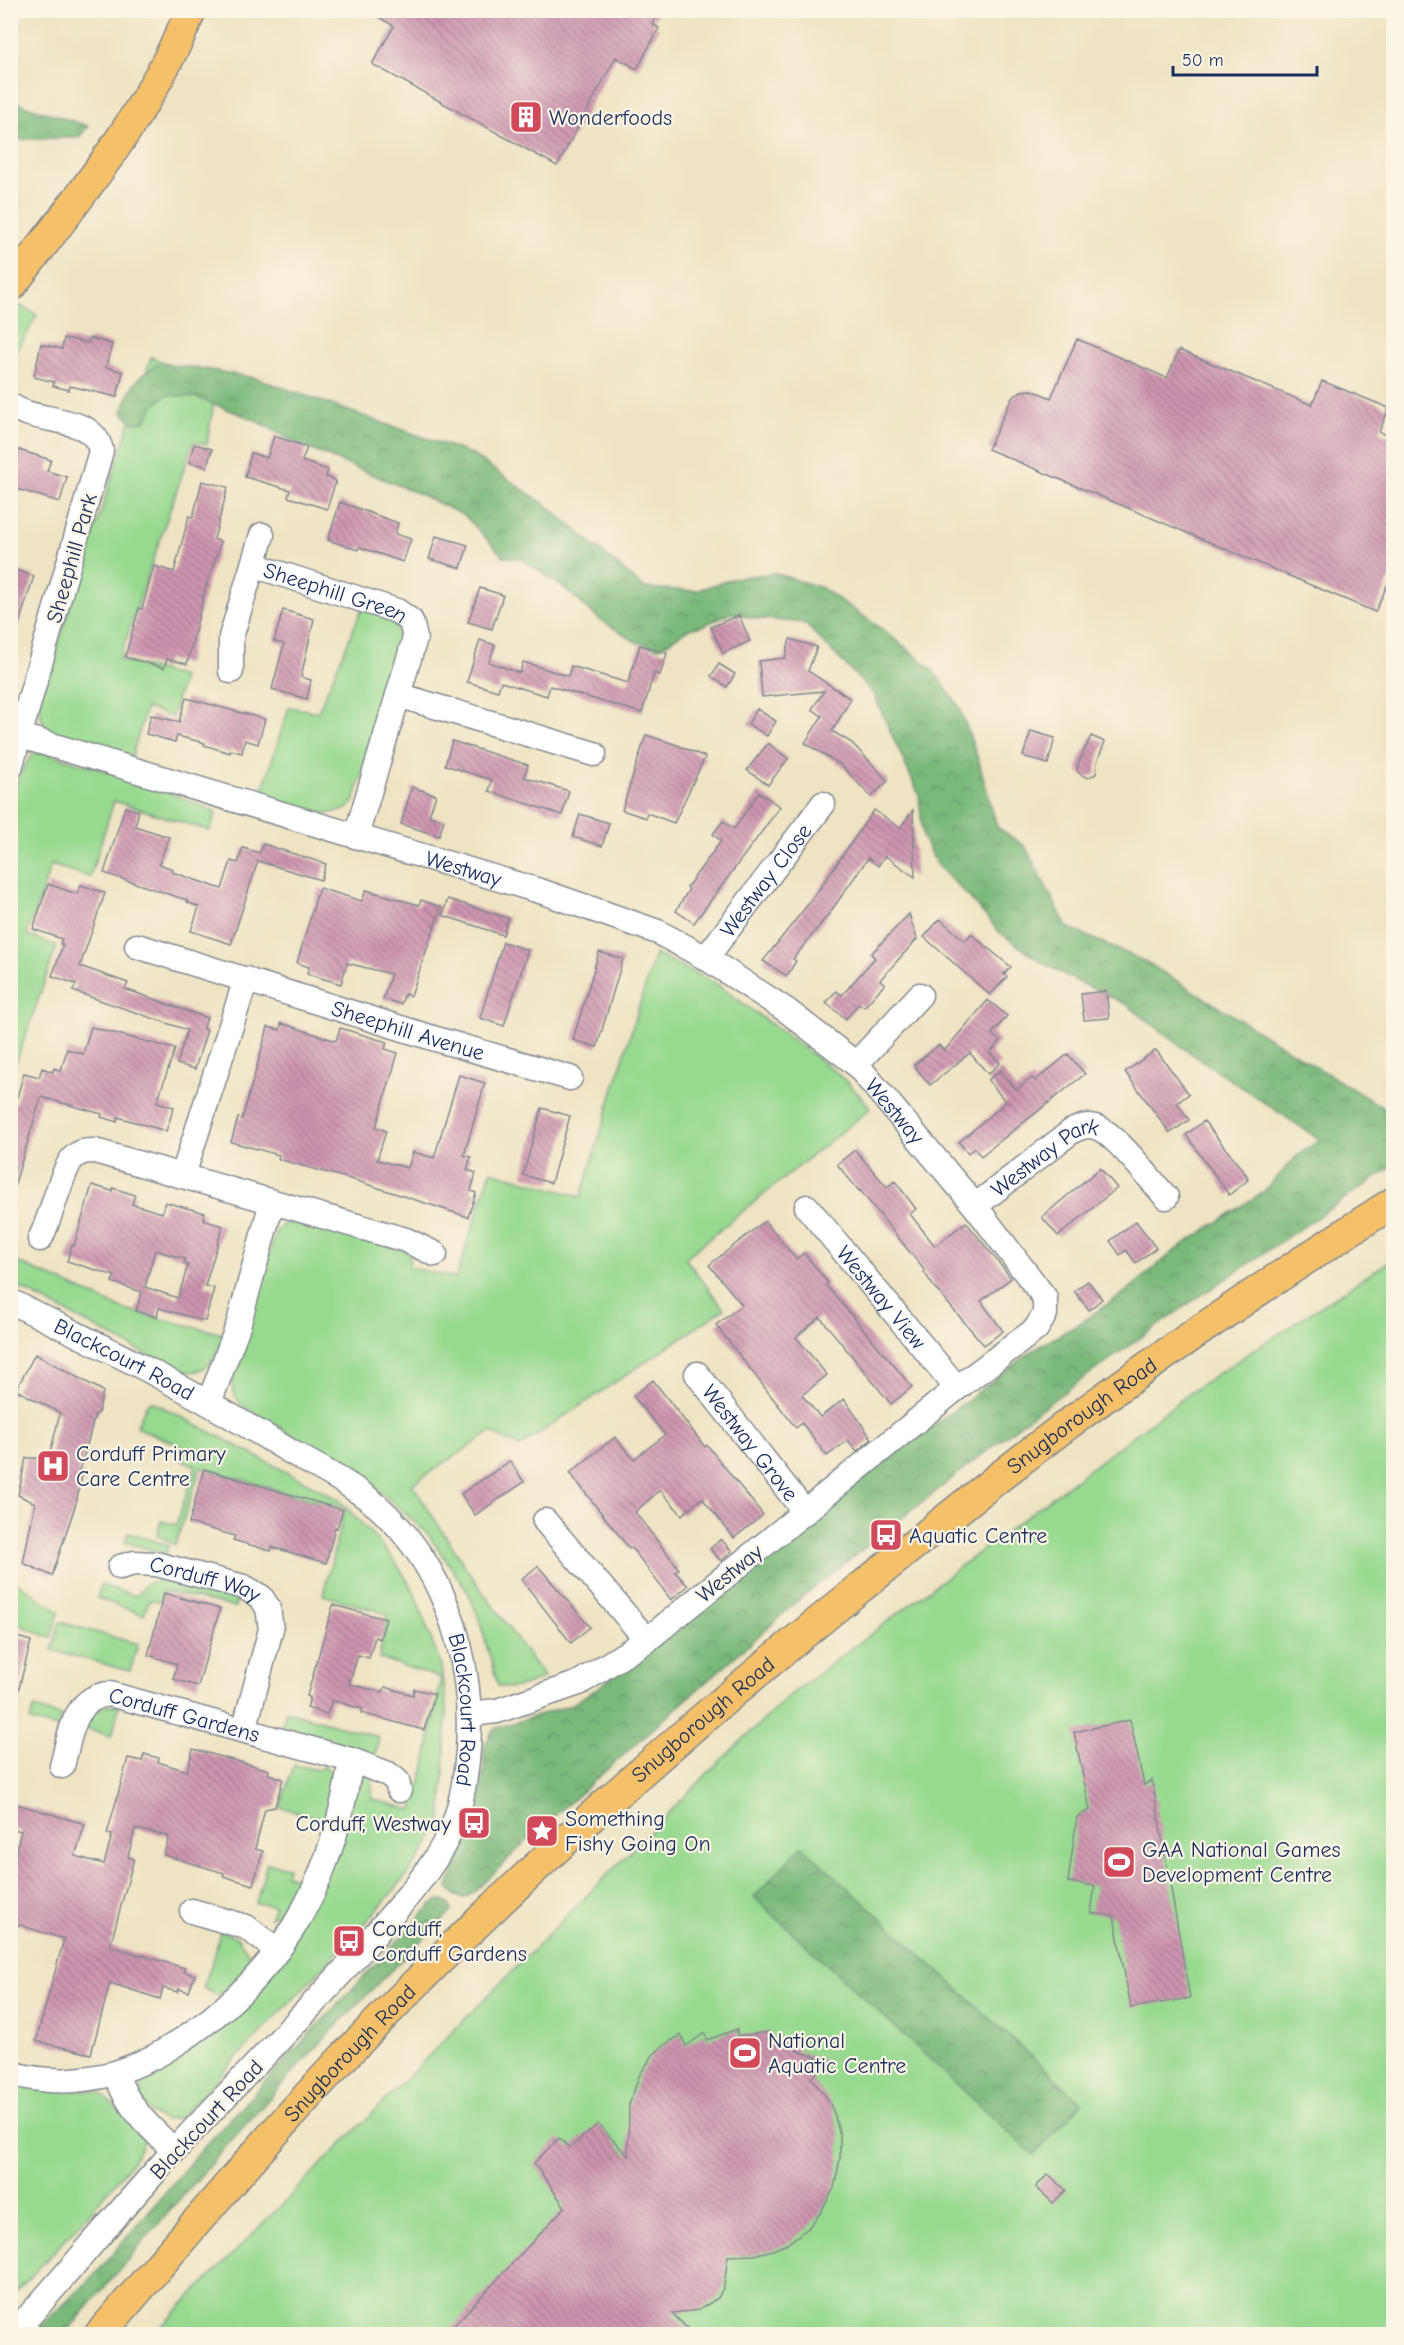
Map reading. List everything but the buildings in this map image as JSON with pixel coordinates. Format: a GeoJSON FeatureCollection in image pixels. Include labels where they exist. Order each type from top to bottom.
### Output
{"type":"FeatureCollection","features":[{"type":"Feature","properties":{"kind":"main road"},"geometry":{"type":"LineString","coordinates":[[10,286],[79,198],[140,111],[177,45],[191,10]]}},
{"type":"Feature","properties":{"kind":"main road","name":"Snugborough Road"},"geometry":{"type":"LineString","coordinates":[[100,2334],[250,2161],[364,2036],[487,1913],[603,1803],[797,1638],[1062,1429],[1233,1308],[1394,1202]]}},
{"type":"Feature","properties":{"kind":"street","name":"Sheephill Park"},"geometry":{"type":"LineString","coordinates":[[10,405],[21,411],[82,427],[94,434],[101,451],[10,768]]}},
{"type":"Feature","properties":{"kind":"street","name":"Sheephill Green"},"geometry":{"type":"LineString","coordinates":[[231,671],[231,637],[262,535]]}},
{"type":"Feature","properties":{"kind":"street","name":"Sheephill Green"},"geometry":{"type":"LineString","coordinates":[[253,565],[397,611],[411,621],[415,638],[356,836]]}},
{"type":"Feature","properties":{"kind":"street"},"geometry":{"type":"LineString","coordinates":[[398,695],[594,754]]}},
{"type":"Feature","properties":{"kind":"street","name":"Westway"},"geometry":{"type":"LineString","coordinates":[[21,736],[543,892],[658,932],[706,958],[786,1010],[856,1064],[975,1206],[1045,1298],[1045,1314],[1036,1329],[957,1388],[647,1640],[579,1683],[498,1711],[470,1714]]}},
{"type":"Feature","properties":{"kind":"street","name":"Westway Close"},"geometry":{"type":"LineString","coordinates":[[706,958],[823,804]]}},
{"type":"Feature","properties":{"kind":"street","name":"Sheephill Avenue"},"geometry":{"type":"LineString","coordinates":[[137,946],[570,1078]]}},
{"type":"Feature","properties":{"kind":"street"},"geometry":{"type":"LineString","coordinates":[[183,1175],[246,979]]}},
{"type":"Feature","properties":{"kind":"street"},"geometry":{"type":"LineString","coordinates":[[856,1064],[920,995]]}},
{"type":"Feature","properties":{"kind":"street","name":"Westway Park"},"geometry":{"type":"LineString","coordinates":[[975,1206],[1072,1131],[1083,1126],[1096,1126],[1111,1136],[1166,1197]]}},
{"type":"Feature","properties":{"kind":"street"},"geometry":{"type":"LineString","coordinates":[[40,1239],[47,1227],[70,1161],[81,1152],[101,1152],[406,1240],[435,1254]]}},
{"type":"Feature","properties":{"kind":"street"},"geometry":{"type":"LineString","coordinates":[[209,1403],[238,1326],[272,1202]]}},
{"type":"Feature","properties":{"kind":"street","name":"Westway View"},"geometry":{"type":"LineString","coordinates":[[807,1207],[957,1388]]}},
{"type":"Feature","properties":{"kind":"street","name":"Blackcourt Road"},"geometry":{"type":"LineString","coordinates":[[10,1300],[209,1403],[352,1488],[387,1515],[412,1545],[434,1578],[449,1612],[464,1659],[470,1714],[467,1763],[456,1818],[443,1846],[424,1876],[340,1975],[174,2150],[29,2316],[10,2331]]}},
{"type":"Feature","properties":{"kind":"street","name":"Westway Grove"},"geometry":{"type":"LineString","coordinates":[[697,1374],[805,1512]]}},
{"type":"Feature","properties":{"kind":"street"},"geometry":{"type":"LineString","coordinates":[[545,1521],[647,1640]]}},
{"type":"Feature","properties":{"kind":"street","name":"Corduff Way"},"geometry":{"type":"LineString","coordinates":[[120,1567],[134,1563],[156,1564],[244,1587],[261,1597],[268,1608],[271,1629],[244,1730]]}},
{"type":"Feature","properties":{"kind":"street","name":"Corduff Gardens"},"geometry":{"type":"LineString","coordinates":[[62,1766],[76,1714],[92,1698],[110,1694],[351,1760],[388,1774],[397,1781],[399,1790]]}},
{"type":"Feature","properties":{"kind":"street"},"geometry":{"type":"LineString","coordinates":[[10,2073],[26,2078],[81,2081],[116,2073],[166,2051],[219,2014],[257,1976],[308,1905],[328,1860],[340,1819],[351,1760]]}},
{"type":"Feature","properties":{"kind":"street"},"geometry":{"type":"LineString","coordinates":[[192,1911],[246,1927],[277,1950]]}},
{"type":"Feature","properties":{"kind":"street"},"geometry":{"type":"LineString","coordinates":[[116,2073],[120,2086],[138,2113],[174,2150]]}},
{"type":"Feature","properties":{"kind":"green space"},"geometry":{"type":"Polygon","coordinates":[[[11,101],[88,126],[79,137],[11,140],[11,101]]]}},
{"type":"Feature","properties":{"kind":"green space"},"geometry":{"type":"Polygon","coordinates":[[[13,302],[37,315],[11,362],[10,306],[13,302]]]}},
{"type":"Feature","properties":{"kind":"green space"},"geometry":{"type":"Polygon","coordinates":[[[151,357],[217,383],[207,444],[193,442],[119,660],[183,677],[172,717],[146,708],[132,756],[54,733],[48,729],[42,719],[40,709],[43,690],[151,357]]]}},
{"type":"Feature","properties":{"kind":"green space"},"geometry":{"type":"Polygon","coordinates":[[[158,364],[200,368],[255,378],[471,454],[549,507],[644,588],[695,591],[735,578],[774,573],[822,588],[885,631],[931,668],[959,706],[979,762],[997,827],[1025,846],[1067,927],[1146,962],[1393,1114],[1393,1166],[1184,1307],[1036,1412],[801,1598],[526,1841],[476,1891],[465,1898],[456,1896],[448,1887],[469,1832],[484,1772],[484,1747],[493,1729],[571,1705],[598,1688],[755,1561],[1035,1349],[1077,1325],[1128,1290],[1178,1248],[1262,1193],[1298,1155],[1320,1140],[1186,1050],[1126,1004],[1040,961],[999,932],[970,898],[936,864],[923,837],[919,795],[873,693],[804,623],[754,618],[731,613],[702,626],[688,629],[659,648],[636,642],[599,619],[564,588],[520,558],[504,557],[465,516],[422,495],[298,444],[253,419],[195,397],[167,395],[154,405],[145,421],[134,423],[122,412],[128,396],[139,379],[158,364]]]}},
{"type":"Feature","properties":{"kind":"green space"},"geometry":{"type":"Polygon","coordinates":[[[362,609],[389,619],[397,629],[402,644],[354,801],[347,809],[327,814],[261,795],[289,707],[318,712],[362,609]]]}},
{"type":"Feature","properties":{"kind":"green space"},"geometry":{"type":"Polygon","coordinates":[[[35,753],[44,753],[131,777],[216,812],[210,831],[114,801],[90,877],[51,865],[27,935],[57,946],[11,1077],[11,802],[23,769],[35,753]]]}},
{"type":"Feature","properties":{"kind":"green space"},"geometry":{"type":"Polygon","coordinates":[[[655,954],[715,983],[832,1069],[871,1108],[685,1258],[724,1309],[519,1447],[491,1432],[412,1484],[470,1574],[544,1677],[522,1686],[511,1688],[498,1686],[479,1618],[467,1590],[427,1533],[361,1474],[244,1407],[234,1392],[233,1373],[276,1232],[287,1221],[294,1219],[410,1252],[409,1267],[456,1278],[491,1171],[581,1197],[655,954]]]}},
{"type":"Feature","properties":{"kind":"green space"},"geometry":{"type":"Polygon","coordinates":[[[10,1259],[125,1310],[223,1334],[216,1352],[207,1365],[194,1372],[174,1369],[11,1283],[10,1259]]]}},
{"type":"Feature","properties":{"kind":"green space"},"geometry":{"type":"Polygon","coordinates":[[[1393,1259],[1393,2334],[154,2334],[717,1764],[790,1695],[1202,1384],[1393,1259]]]}},
{"type":"Feature","properties":{"kind":"green space"},"geometry":{"type":"Polygon","coordinates":[[[151,1401],[338,1499],[368,1530],[394,1560],[413,1589],[441,1667],[447,1712],[442,1817],[425,1850],[369,1919],[179,2118],[164,2120],[151,2113],[141,2099],[142,2080],[148,2071],[268,1978],[359,1777],[372,1775],[372,1799],[412,1810],[424,1771],[441,1678],[379,1658],[388,1614],[323,1595],[345,1508],[201,1467],[175,1545],[157,1535],[161,1521],[176,1525],[196,1466],[180,1459],[184,1447],[136,1427],[147,1404],[151,1401]]]}},
{"type":"Feature","properties":{"kind":"green space"},"geometry":{"type":"Polygon","coordinates":[[[128,1533],[168,1545],[166,1554],[125,1542],[128,1533]]]}},
{"type":"Feature","properties":{"kind":"green space"},"geometry":{"type":"Polygon","coordinates":[[[11,1578],[59,1612],[51,1638],[11,1621],[11,1578]]]}},
{"type":"Feature","properties":{"kind":"green space"},"geometry":{"type":"Polygon","coordinates":[[[168,1580],[210,1593],[237,1596],[235,1607],[164,1591],[161,1601],[149,1600],[144,1615],[97,1598],[101,1585],[136,1596],[147,1583],[168,1580]]]}},
{"type":"Feature","properties":{"kind":"green space"},"geometry":{"type":"Polygon","coordinates":[[[60,1622],[138,1644],[130,1671],[52,1650],[60,1622]]]}},
{"type":"Feature","properties":{"kind":"green space"},"geometry":{"type":"Polygon","coordinates":[[[108,1705],[119,1706],[112,1736],[83,1728],[91,1714],[108,1705]]]}},
{"type":"Feature","properties":{"kind":"green space"},"geometry":{"type":"Polygon","coordinates":[[[34,1708],[62,1716],[58,1728],[30,1721],[34,1708]]]}},
{"type":"Feature","properties":{"kind":"green space"},"geometry":{"type":"Polygon","coordinates":[[[286,1711],[379,1737],[375,1756],[281,1729],[286,1711]]]}},
{"type":"Feature","properties":{"kind":"green space"},"geometry":{"type":"Polygon","coordinates":[[[294,1765],[318,1770],[325,1766],[330,1772],[334,1792],[329,1821],[280,1807],[294,1765]]]}},
{"type":"Feature","properties":{"kind":"green space"},"geometry":{"type":"Polygon","coordinates":[[[802,1846],[1082,2103],[1034,2155],[754,1897],[802,1846]]]}},
{"type":"Feature","properties":{"kind":"green space"},"geometry":{"type":"Polygon","coordinates":[[[267,1863],[288,1867],[286,1874],[305,1881],[291,1908],[269,1918],[275,1906],[256,1903],[267,1863]]]}},
{"type":"Feature","properties":{"kind":"green space"},"geometry":{"type":"Polygon","coordinates":[[[440,1900],[449,1904],[452,1911],[300,2064],[65,2334],[32,2334],[93,2277],[202,2149],[432,1904],[440,1900]]]}},
{"type":"Feature","properties":{"kind":"green space"},"geometry":{"type":"Polygon","coordinates":[[[220,1931],[238,1938],[249,1954],[247,1967],[219,1996],[203,1988],[215,1955],[220,1931]]]}},
{"type":"Feature","properties":{"kind":"green space"},"geometry":{"type":"Polygon","coordinates":[[[11,2084],[98,2091],[120,2111],[145,2140],[104,2196],[11,2298],[11,2084]]]}},
{"type":"Feature","properties":{"kind":"place","name":"Wonderfoods"},"geometry":{"type":"Point","coordinates":[526,117]}},
{"type":"Feature","properties":{"kind":"place","name":"Corduff Primary Care Centre"},"geometry":{"type":"Point","coordinates":[53,1466]}},
{"type":"Feature","properties":{"kind":"place","name":"Aquatic Centre"},"geometry":{"type":"Point","coordinates":[886,1535]}},
{"type":"Feature","properties":{"kind":"place","name":"Corduff, Westway"},"geometry":{"type":"Point","coordinates":[474,1823]}},
{"type":"Feature","properties":{"kind":"place","name":"Something Fishy Going On"},"geometry":{"type":"Point","coordinates":[542,1831]}},
{"type":"Feature","properties":{"kind":"place","name":"GAA National Games Development Centre"},"geometry":{"type":"Point","coordinates":[1119,1862]}},
{"type":"Feature","properties":{"kind":"place","name":"Corduff, Corduff Gardens"},"geometry":{"type":"Point","coordinates":[349,1941]}},
{"type":"Feature","properties":{"kind":"place","name":"National Aquatic Centre"},"geometry":{"type":"Point","coordinates":[745,2053]}}]}
